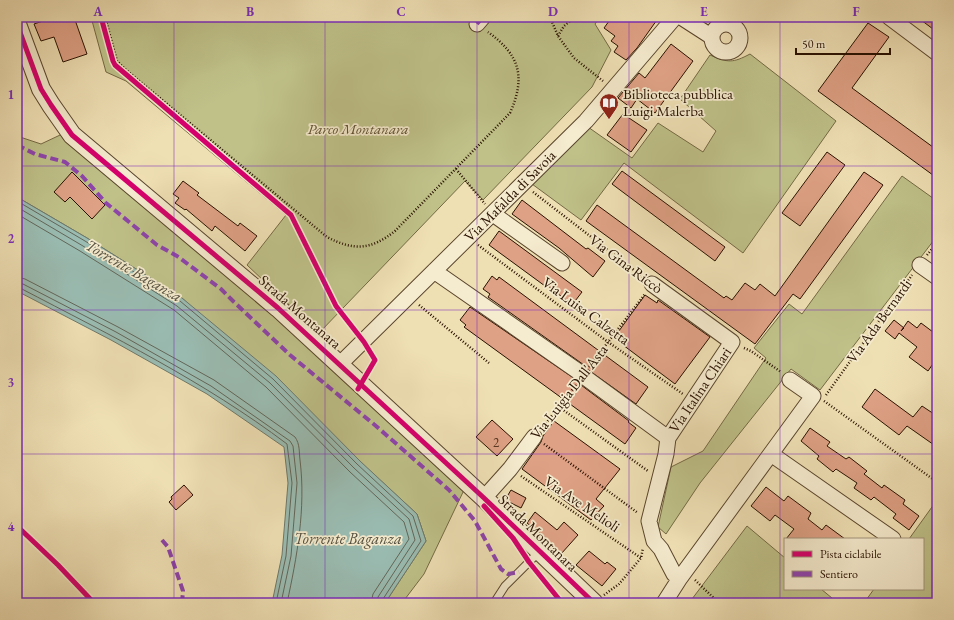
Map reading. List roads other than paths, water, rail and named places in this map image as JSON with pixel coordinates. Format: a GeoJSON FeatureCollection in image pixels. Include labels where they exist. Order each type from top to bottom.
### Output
{"type":"FeatureCollection","features":[{"type":"Feature","properties":{"kind":"street","name":"Via Mafalda di Savoia"},"geometry":{"type":"LineString","coordinates":[[340,364],[586,121],[675,17]]}},
{"type":"Feature","properties":{"kind":"street"},"geometry":{"type":"LineString","coordinates":[[681,17],[712,37]]}},
{"type":"Feature","properties":{"kind":"street"},"geometry":{"type":"LineString","coordinates":[[891,17],[937,53]]}},
{"type":"Feature","properties":{"kind":"street","name":"Strada Montanara"},"geometry":{"type":"LineString","coordinates":[[17,24],[41,89],[72,134],[278,308],[484,498],[593,602]]}},
{"type":"Feature","properties":{"kind":"street"},"geometry":{"type":"LineString","coordinates":[[493,214],[562,263]]}},
{"type":"Feature","properties":{"kind":"street"},"geometry":{"type":"LineString","coordinates":[[920,265],[937,277]]}},
{"type":"Feature","properties":{"kind":"street","name":"Via Italina Chiari"},"geometry":{"type":"LineString","coordinates":[[434,271],[668,438]]}},
{"type":"Feature","properties":{"kind":"street","name":"Via Gina Riccò"},"geometry":{"type":"LineString","coordinates":[[652,284],[732,342]]}},
{"type":"Feature","properties":{"kind":"street","name":"Via Italina Chiari"},"geometry":{"type":"LineString","coordinates":[[680,578],[674,574],[661,549],[654,541],[649,521],[666,454],[668,438],[732,342]]}},
{"type":"Feature","properties":{"kind":"street"},"geometry":{"type":"LineString","coordinates":[[664,603],[680,578],[813,396],[787,378]]}},
{"type":"Feature","properties":{"kind":"street","name":"Via Luigia Dall'Asta"},"geometry":{"type":"LineString","coordinates":[[484,498],[510,469],[534,437]]}},
{"type":"Feature","properties":{"kind":"street"},"geometry":{"type":"LineString","coordinates":[[771,454],[892,538]]}},
{"type":"Feature","properties":{"kind":"lane","name":"Strada Montanara"},"geometry":{"type":"LineString","coordinates":[[494,603],[505,586],[540,551]]}},
{"type":"Feature","properties":{"kind":"water","name":"Torrente Baganza"},"geometry":{"type":"Polygon","coordinates":[[[17,197],[87,238],[182,298],[276,376],[360,461],[417,514],[426,541],[385,603],[272,603],[282,555],[288,483],[284,447],[207,394],[111,340],[17,291],[17,197]]]}},
{"type":"Feature","properties":{"kind":"place","name":"Biblioteca pubblica Luigi Malerba"},"geometry":{"type":"Point","coordinates":[609,120]}},
{"type":"Feature","properties":{"kind":"park label","name":"Parco Montanara"},"geometry":{"type":"Point","coordinates":[358,129]}}]}
